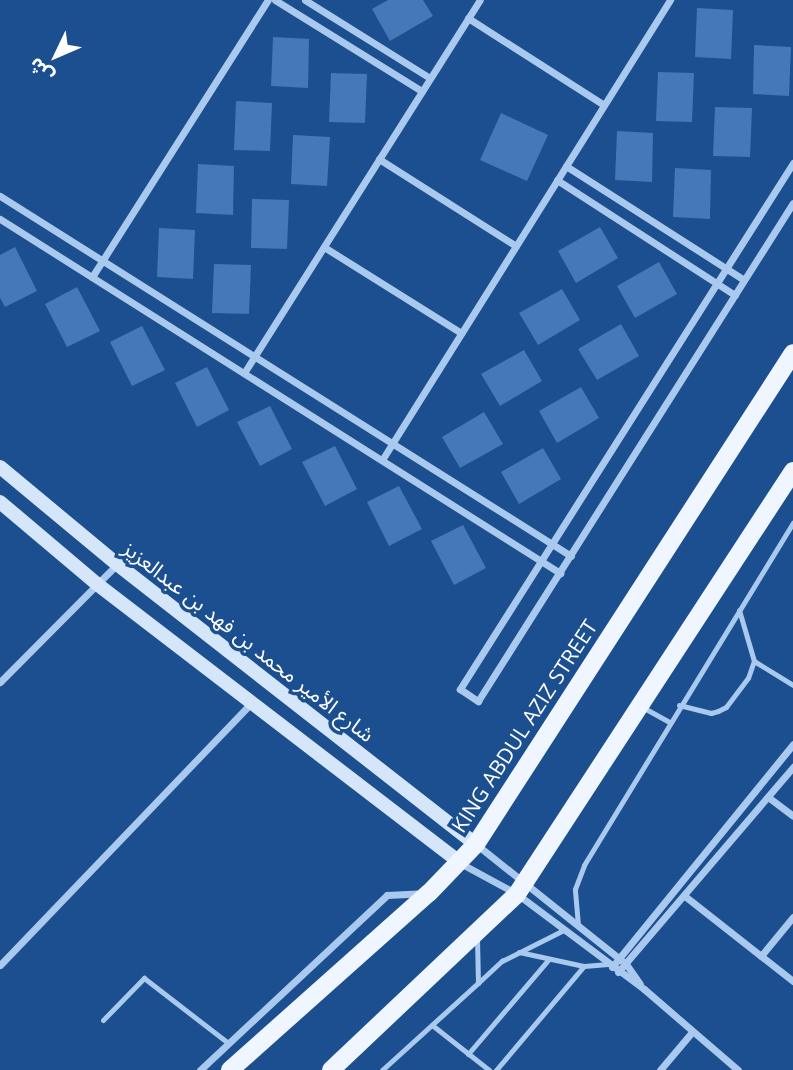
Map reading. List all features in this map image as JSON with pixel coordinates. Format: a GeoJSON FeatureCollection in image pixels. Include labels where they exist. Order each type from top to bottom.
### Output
{"type":"FeatureCollection","features":[{"type":"Feature","properties":{"kind":"main road","name":"KING ABDUL AZIZ STREET"},"geometry":{"type":"LineString","coordinates":[[230,1070],[429,893],[476,844],[791,359]]}},
{"type":"Feature","properties":{"kind":"main road","name":"شارع الأمير محمد بن فهد بن عبدالعزيز"},"geometry":{"type":"LineString","coordinates":[[0,467],[117,564],[476,844]]}},
{"type":"Feature","properties":{"kind":"main road"},"geometry":{"type":"LineString","coordinates":[[331,1070],[477,934],[521,888],[639,705],[791,479]]}},
{"type":"Feature","properties":{"kind":"main road"},"geometry":{"type":"LineString","coordinates":[[0,502],[97,584],[460,863]]}},
{"type":"Feature","properties":{"kind":"street"},"geometry":{"type":"LineString","coordinates":[[92,277],[268,0]]}},
{"type":"Feature","properties":{"kind":"street"},"geometry":{"type":"LineString","coordinates":[[275,0],[422,91]]}},
{"type":"Feature","properties":{"kind":"street"},"geometry":{"type":"LineString","coordinates":[[305,0],[430,78]]}},
{"type":"Feature","properties":{"kind":"street"},"geometry":{"type":"LineString","coordinates":[[244,373],[480,0]]}},
{"type":"Feature","properties":{"kind":"street"},"geometry":{"type":"LineString","coordinates":[[382,460],[670,0]]}},
{"type":"Feature","properties":{"kind":"street"},"geometry":{"type":"LineString","coordinates":[[468,18],[604,105]]}},
{"type":"Feature","properties":{"kind":"street"},"geometry":{"type":"LineString","coordinates":[[379,159],[516,246]]}},
{"type":"Feature","properties":{"kind":"street"},"geometry":{"type":"LineString","coordinates":[[793,163],[460,689],[478,701],[793,202]]}},
{"type":"Feature","properties":{"kind":"street"},"geometry":{"type":"LineString","coordinates":[[566,166],[744,280]]}},
{"type":"Feature","properties":{"kind":"street"},"geometry":{"type":"LineString","coordinates":[[557,180],[735,295]]}},
{"type":"Feature","properties":{"kind":"street"},"geometry":{"type":"LineString","coordinates":[[0,196],[571,556]]}},
{"type":"Feature","properties":{"kind":"street"},"geometry":{"type":"LineString","coordinates":[[0,219],[560,573]]}},
{"type":"Feature","properties":{"kind":"street"},"geometry":{"type":"LineString","coordinates":[[324,247],[461,333]]}},
{"type":"Feature","properties":{"kind":"street"},"geometry":{"type":"LineString","coordinates":[[0,682],[117,564]]}},
{"type":"Feature","properties":{"kind":"street"},"geometry":{"type":"LineString","coordinates":[[0,965],[251,702]]}},
{"type":"Feature","properties":{"kind":"street"},"geometry":{"type":"LineString","coordinates":[[622,961],[793,744]]}},
{"type":"Feature","properties":{"kind":"street"},"geometry":{"type":"LineString","coordinates":[[613,968],[686,897],[793,767]]}},
{"type":"Feature","properties":{"kind":"street"},"geometry":{"type":"LineString","coordinates":[[768,797],[793,816]]}},
{"type":"Feature","properties":{"kind":"street"},"geometry":{"type":"LineString","coordinates":[[476,844],[564,930],[644,989],[738,1070]]}},
{"type":"Feature","properties":{"kind":"street"},"geometry":{"type":"LineString","coordinates":[[460,863],[521,888],[578,925],[622,961],[644,989]]}},
{"type":"Feature","properties":{"kind":"street"},"geometry":{"type":"LineString","coordinates":[[200,1070],[387,895],[429,893]]}},
{"type":"Feature","properties":{"kind":"street"},"geometry":{"type":"LineString","coordinates":[[686,897],[793,981]]}},
{"type":"Feature","properties":{"kind":"street"},"geometry":{"type":"LineString","coordinates":[[761,956],[793,918]]}},
{"type":"Feature","properties":{"kind":"street"},"geometry":{"type":"LineString","coordinates":[[660,1070],[692,1032]]}},
{"type":"Feature","properties":{"kind":"lane"},"geometry":{"type":"LineString","coordinates":[[578,925],[575,890],[578,877],[679,705],[793,523]]}},
{"type":"Feature","properties":{"kind":"lane"},"geometry":{"type":"LineString","coordinates":[[679,705],[711,713],[718,712],[748,678],[754,661],[739,610]]}},
{"type":"Feature","properties":{"kind":"lane"},"geometry":{"type":"LineString","coordinates":[[754,661],[793,685]]}},
{"type":"Feature","properties":{"kind":"lane"},"geometry":{"type":"LineString","coordinates":[[639,705],[669,722]]}},
{"type":"Feature","properties":{"kind":"lane"},"geometry":{"type":"LineString","coordinates":[[382,1070],[502,961],[564,930]]}},
{"type":"Feature","properties":{"kind":"lane"},"geometry":{"type":"LineString","coordinates":[[477,934],[478,983]]}},
{"type":"Feature","properties":{"kind":"lane"},"geometry":{"type":"LineString","coordinates":[[518,952],[583,966],[613,968]]}},
{"type":"Feature","properties":{"kind":"lane"},"geometry":{"type":"LineString","coordinates":[[468,1054],[548,960]]}},
{"type":"Feature","properties":{"kind":"lane"},"geometry":{"type":"LineString","coordinates":[[496,1070],[583,966]]}},
{"type":"Feature","properties":{"kind":"lane"},"geometry":{"type":"LineString","coordinates":[[103,1020],[137,982],[144,978],[228,1044]]}},
{"type":"Feature","properties":{"kind":"lane"},"geometry":{"type":"LineString","coordinates":[[432,1025],[489,1070]]}},
{"type":"Feature","properties":{"kind":"building"},"geometry":{"type":"Polygon","coordinates":[[[388,0],[423,0],[433,16],[390,41],[372,9],[388,0]]]}},
{"type":"Feature","properties":{"kind":"building"},"geometry":{"type":"Polygon","coordinates":[[[697,8],[733,10],[731,59],[695,57],[697,8]]]}},
{"type":"Feature","properties":{"kind":"building"},"geometry":{"type":"Polygon","coordinates":[[[273,37],[309,39],[308,88],[271,86],[273,37]]]}},
{"type":"Feature","properties":{"kind":"building"},"geometry":{"type":"Polygon","coordinates":[[[754,45],[791,47],[789,96],[753,94],[754,45]]]}},
{"type":"Feature","properties":{"kind":"building"},"geometry":{"type":"Polygon","coordinates":[[[658,72],[694,73],[692,122],[656,121],[658,72]]]}},
{"type":"Feature","properties":{"kind":"building"},"geometry":{"type":"Polygon","coordinates":[[[331,73],[367,74],[365,123],[329,122],[331,73]]]}},
{"type":"Feature","properties":{"kind":"building"},"geometry":{"type":"Polygon","coordinates":[[[236,101],[272,103],[270,151],[234,150],[236,101]]]}},
{"type":"Feature","properties":{"kind":"building"},"geometry":{"type":"Polygon","coordinates":[[[715,107],[752,108],[750,157],[713,156],[715,107]]]}},
{"type":"Feature","properties":{"kind":"building"},"geometry":{"type":"Polygon","coordinates":[[[501,113],[548,135],[527,181],[480,160],[501,113]]]}},
{"type":"Feature","properties":{"kind":"building"},"geometry":{"type":"Polygon","coordinates":[[[617,131],[653,133],[652,182],[615,180],[617,131]]]}},
{"type":"Feature","properties":{"kind":"building"},"geometry":{"type":"Polygon","coordinates":[[[293,135],[330,137],[327,186],[291,184],[293,135]]]}},
{"type":"Feature","properties":{"kind":"building"},"geometry":{"type":"Polygon","coordinates":[[[198,164],[234,166],[233,215],[196,213],[198,164]]]}},
{"type":"Feature","properties":{"kind":"building"},"geometry":{"type":"Polygon","coordinates":[[[675,168],[711,170],[710,219],[673,217],[675,168]]]}},
{"type":"Feature","properties":{"kind":"building"},"geometry":{"type":"Polygon","coordinates":[[[252,199],[289,200],[287,249],[251,248],[252,199]]]}},
{"type":"Feature","properties":{"kind":"building"},"geometry":{"type":"Polygon","coordinates":[[[600,227],[618,258],[576,283],[558,251],[600,227]]]}},
{"type":"Feature","properties":{"kind":"building"},"geometry":{"type":"Polygon","coordinates":[[[159,228],[195,230],[193,279],[157,277],[159,228]]]}},
{"type":"Feature","properties":{"kind":"building"},"geometry":{"type":"Polygon","coordinates":[[[15,247],[37,291],[5,307],[0,298],[0,255],[15,247]]]}},
{"type":"Feature","properties":{"kind":"building"},"geometry":{"type":"Polygon","coordinates":[[[659,262],[677,294],[635,318],[617,286],[659,262]]]}},
{"type":"Feature","properties":{"kind":"building"},"geometry":{"type":"Polygon","coordinates":[[[214,264],[251,265],[249,314],[212,313],[214,264]]]}},
{"type":"Feature","properties":{"kind":"building"},"geometry":{"type":"Polygon","coordinates":[[[77,287],[100,331],[67,347],[45,304],[77,287]]]}},
{"type":"Feature","properties":{"kind":"building"},"geometry":{"type":"Polygon","coordinates":[[[562,289],[580,320],[538,345],[519,313],[562,289]]]}},
{"type":"Feature","properties":{"kind":"building"},"geometry":{"type":"Polygon","coordinates":[[[621,324],[639,356],[597,380],[578,349],[621,324]]]}},
{"type":"Feature","properties":{"kind":"building"},"geometry":{"type":"Polygon","coordinates":[[[142,326],[165,370],[132,386],[110,342],[142,326]]]}},
{"type":"Feature","properties":{"kind":"building"},"geometry":{"type":"Polygon","coordinates":[[[524,350],[542,381],[500,406],[481,374],[524,350]]]}},
{"type":"Feature","properties":{"kind":"building"},"geometry":{"type":"Polygon","coordinates":[[[207,367],[229,410],[197,427],[175,383],[207,367]]]}},
{"type":"Feature","properties":{"kind":"building"},"geometry":{"type":"Polygon","coordinates":[[[581,387],[599,418],[557,443],[539,411],[581,387]]]}},
{"type":"Feature","properties":{"kind":"building"},"geometry":{"type":"Polygon","coordinates":[[[270,406],[292,449],[260,466],[237,422],[270,406]]]}},
{"type":"Feature","properties":{"kind":"building"},"geometry":{"type":"Polygon","coordinates":[[[484,412],[503,444],[460,468],[442,437],[484,412]]]}},
{"type":"Feature","properties":{"kind":"building"},"geometry":{"type":"Polygon","coordinates":[[[335,446],[357,489],[325,506],[302,462],[335,446]]]}},
{"type":"Feature","properties":{"kind":"building"},"geometry":{"type":"Polygon","coordinates":[[[543,448],[561,479],[519,504],[501,472],[543,448]]]}},
{"type":"Feature","properties":{"kind":"building"},"geometry":{"type":"Polygon","coordinates":[[[399,486],[422,529],[389,546],[367,502],[399,486]]]}},
{"type":"Feature","properties":{"kind":"building"},"geometry":{"type":"Polygon","coordinates":[[[463,525],[486,568],[454,585],[431,541],[463,525]]]}}]}
